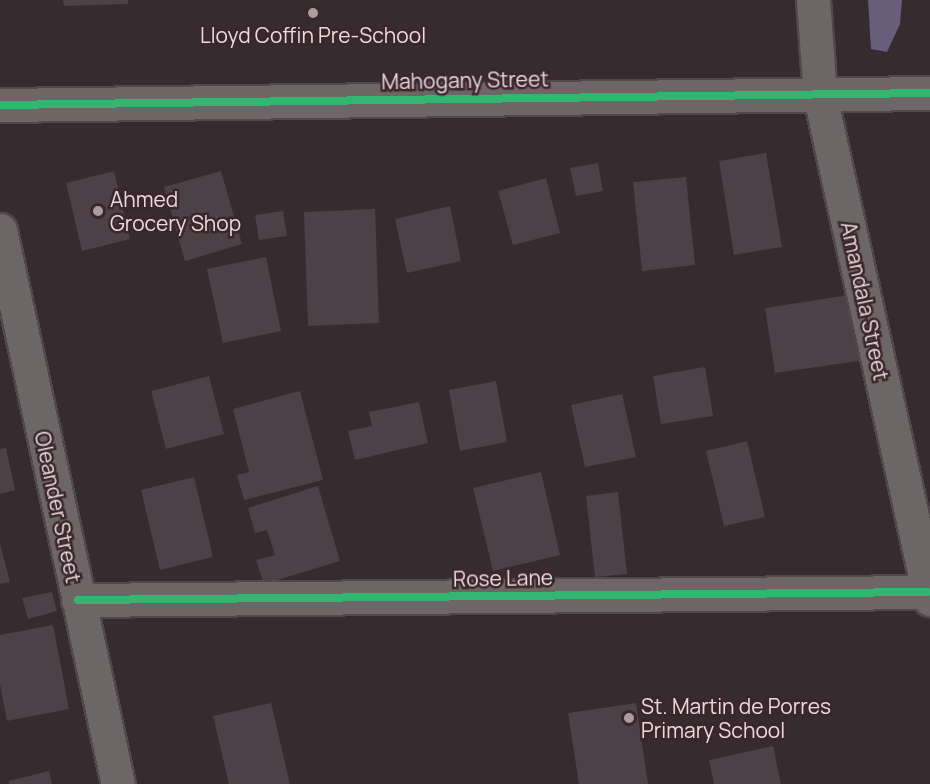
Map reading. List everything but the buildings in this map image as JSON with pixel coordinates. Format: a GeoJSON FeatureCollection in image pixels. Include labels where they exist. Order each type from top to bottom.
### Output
{"type":"FeatureCollection","features":[{"type":"Feature","properties":{"kind":"street","name":"Amandala Street"},"geometry":{"type":"LineString","coordinates":[[813,0],[820,96],[929,595]]}},
{"type":"Feature","properties":{"kind":"street","name":"Mahogany Street"},"geometry":{"type":"LineString","coordinates":[[0,105],[930,93]]}},
{"type":"Feature","properties":{"kind":"street","name":"Oleander Street"},"geometry":{"type":"LineString","coordinates":[[0,230],[118,784]]}},
{"type":"Feature","properties":{"kind":"street","name":"Rose Lane"},"geometry":{"type":"LineString","coordinates":[[78,600],[929,595]]}},
{"type":"Feature","properties":{"kind":"shaded area"},"geometry":{"type":"Polygon","coordinates":[[[868,0],[902,0],[900,24],[887,52],[871,49],[868,0]]]}},
{"type":"Feature","properties":{"kind":"cycle path"},"geometry":{"type":"LineString","coordinates":[[0,105],[930,93]]}},
{"type":"Feature","properties":{"kind":"cycle path"},"geometry":{"type":"LineString","coordinates":[[78,600],[928,592]]}},
{"type":"Feature","properties":{"kind":"place","name":"Lloyd Coffin Pre-School"},"geometry":{"type":"Point","coordinates":[313,13]}},
{"type":"Feature","properties":{"kind":"place","name":"Ahmed Grocery Shop"},"geometry":{"type":"Point","coordinates":[98,211]}},
{"type":"Feature","properties":{"kind":"place","name":"St. Martin de Porres Primary School"},"geometry":{"type":"Point","coordinates":[629,718]}}]}
